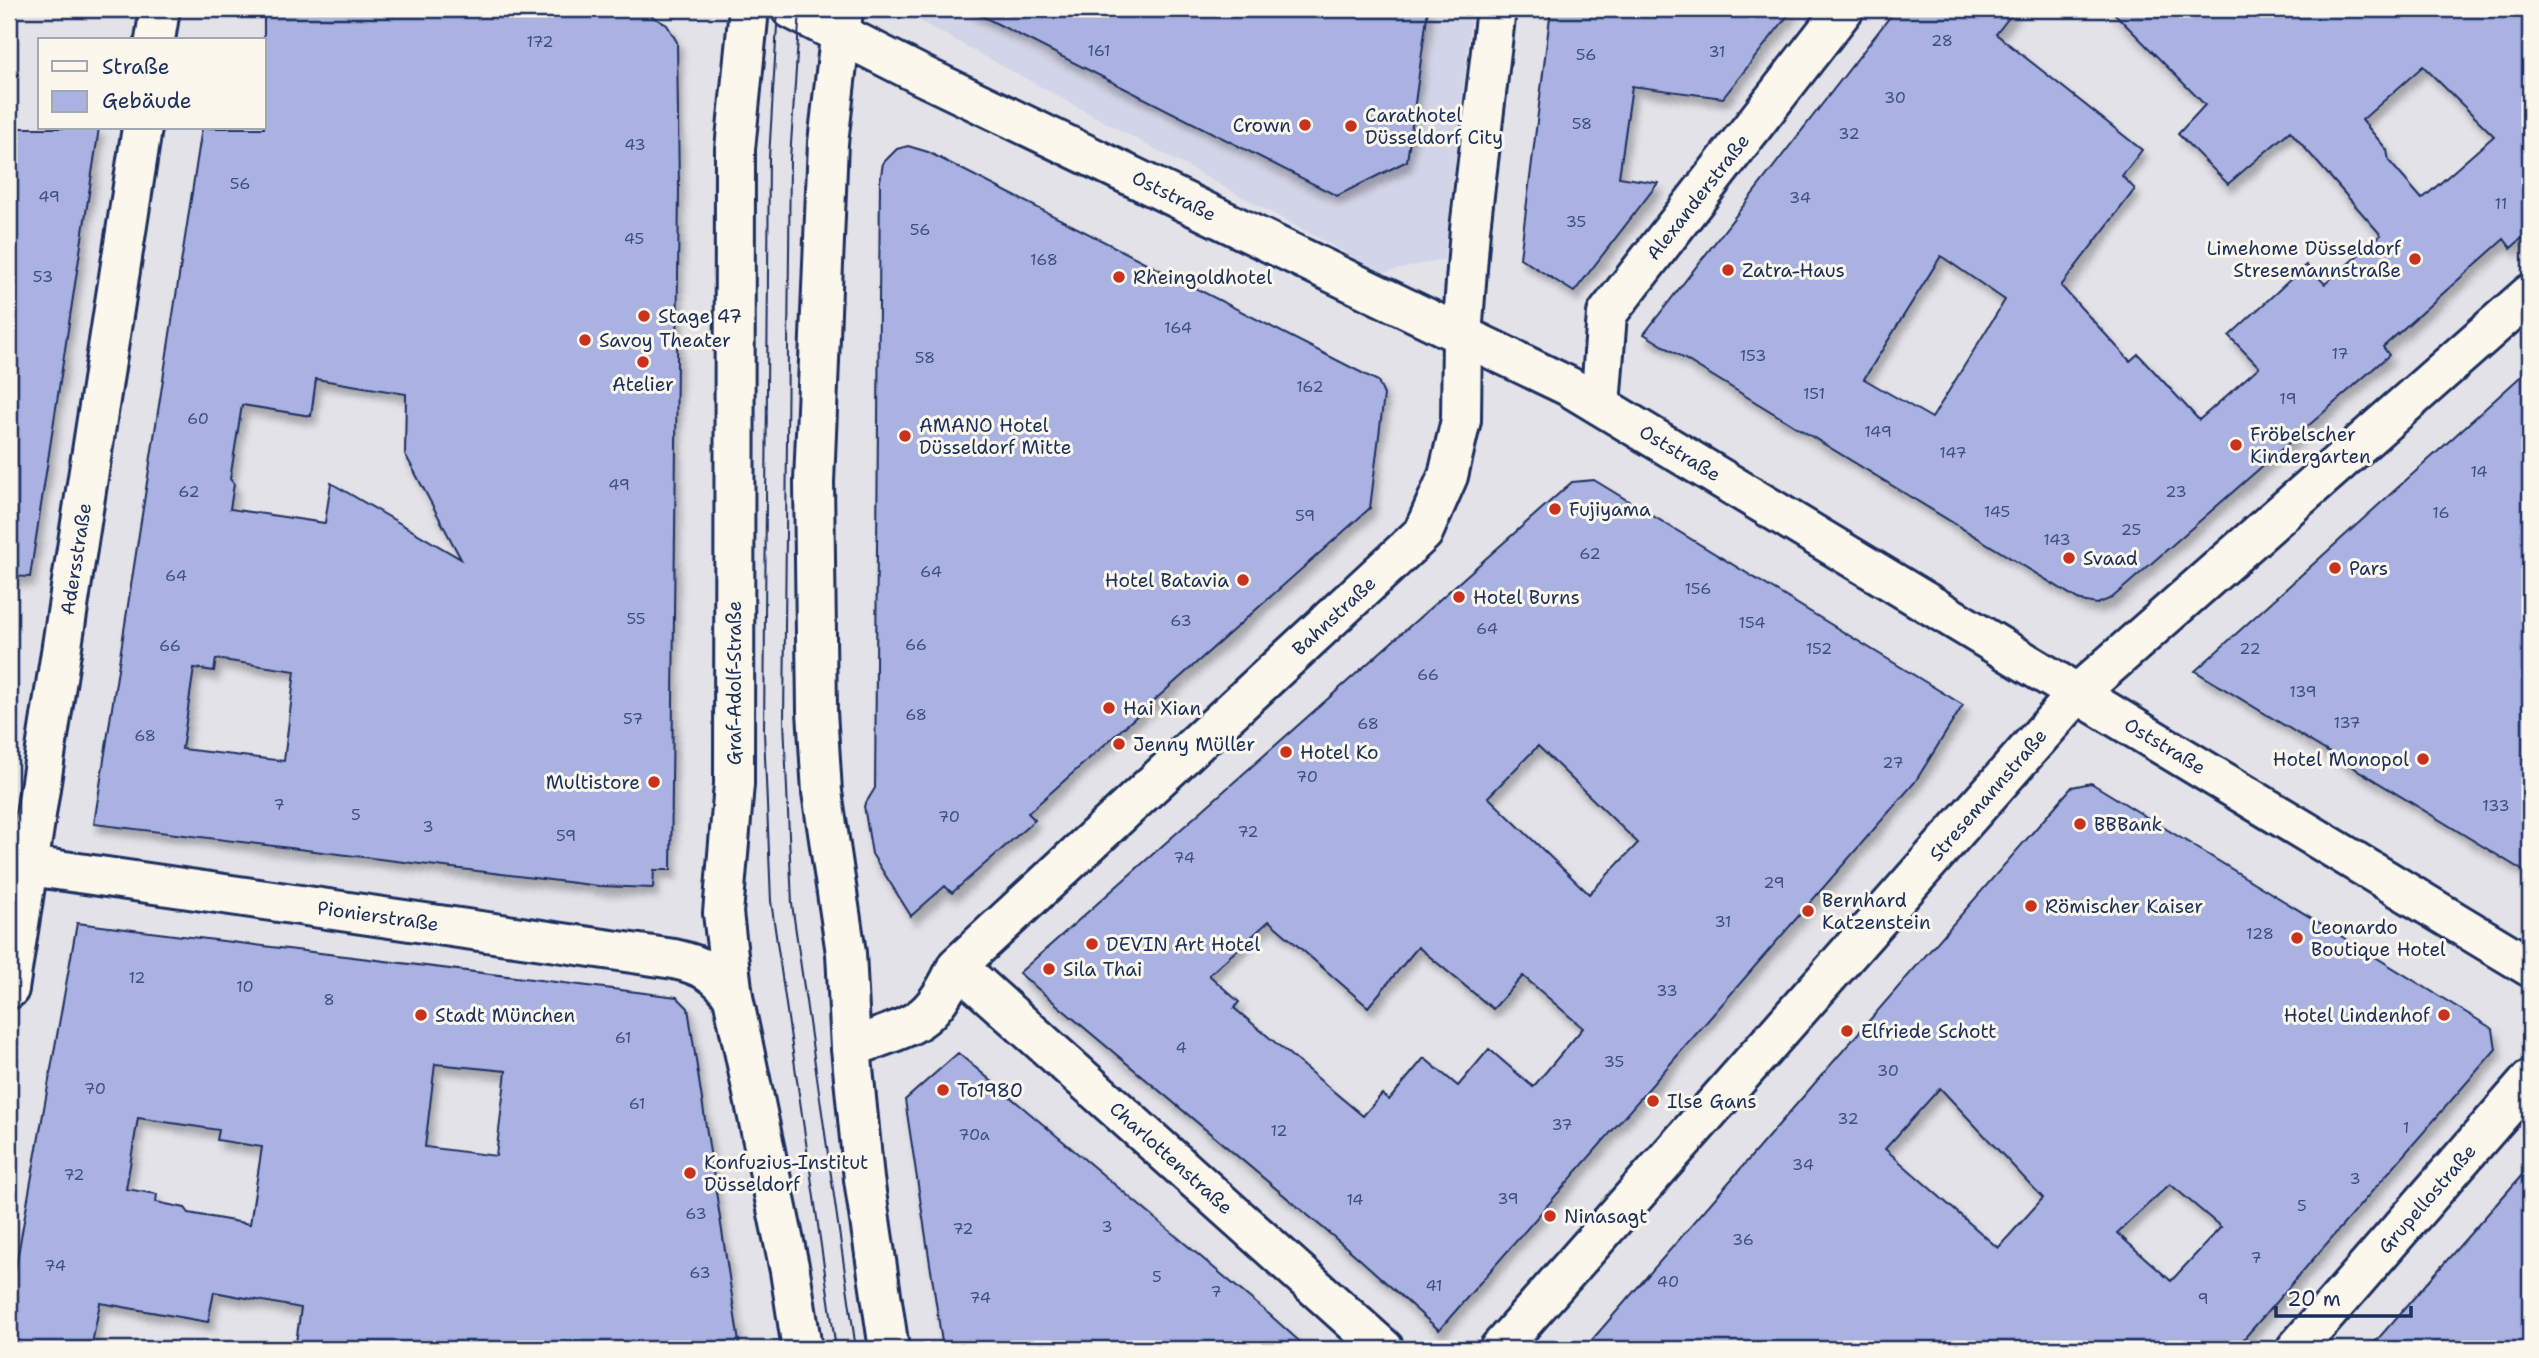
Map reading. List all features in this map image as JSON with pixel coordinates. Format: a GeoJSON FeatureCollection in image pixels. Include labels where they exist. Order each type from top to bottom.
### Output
{"type":"FeatureCollection","features":[{"type":"Feature","properties":{"kind":"street"},"geometry":{"type":"LineString","coordinates":[[155,38],[160,9]]}},
{"type":"Feature","properties":{"kind":"street","name":"Graf-Adolf-Straße"},"geometry":{"type":"LineString","coordinates":[[749,9],[735,149],[734,784],[723,913],[733,997],[790,1272],[802,1349]]}},
{"type":"Feature","properties":{"kind":"street","name":"Oststraße"},"geometry":{"type":"LineString","coordinates":[[791,9],[842,21],[919,74],[1568,386],[2530,967]]}},
{"type":"Feature","properties":{"kind":"street","name":"Bahnstraße"},"geometry":{"type":"LineString","coordinates":[[851,1048],[903,1029],[930,1013],[943,997],[957,966],[1423,533],[1448,476],[1461,420],[1462,336],[1471,216],[1496,9]]}},
{"type":"Feature","properties":{"kind":"street","name":"Alexanderstraße"},"geometry":{"type":"LineString","coordinates":[[1600,405],[1607,314],[1844,9]]}},
{"type":"Feature","properties":{"kind":"street"},"geometry":{"type":"LineString","coordinates":[[842,21],[828,143],[814,482],[817,711],[822,792],[846,953],[851,1048],[864,1179],[889,1349]]}},
{"type":"Feature","properties":{"kind":"street","name":"Adersstraße"},"geometry":{"type":"LineString","coordinates":[[9,989],[19,864],[142,130]]}},
{"type":"Feature","properties":{"kind":"street","name":"Stresemannstraße"},"geometry":{"type":"LineString","coordinates":[[1499,1349],[2078,693],[2530,294]]}},
{"type":"Feature","properties":{"kind":"street","name":"Pionierstraße"},"geometry":{"type":"LineString","coordinates":[[19,864],[674,960],[712,972],[724,981],[733,997]]}},
{"type":"Feature","properties":{"kind":"street","name":"Charlottenstraße"},"geometry":{"type":"LineString","coordinates":[[957,966],[1384,1349]]}},
{"type":"Feature","properties":{"kind":"street","name":"Grupellostraße"},"geometry":{"type":"LineString","coordinates":[[2296,1349],[2530,1080]]}},
{"type":"Feature","properties":{"kind":"shaded area"},"geometry":{"type":"Polygon","coordinates":[[[898,9],[1472,9],[1444,259],[1382,273],[898,9]]]}},
{"type":"Feature","properties":{"kind":"building"},"geometry":{"type":"Polygon","coordinates":[[[264,9],[639,9],[667,25],[677,42],[679,190],[671,870],[654,870],[653,888],[599,886],[94,824],[202,130],[266,130],[264,9]],[[316,379],[311,416],[242,405],[230,479],[234,484],[230,509],[325,523],[331,483],[461,559],[405,454],[406,394],[316,379]],[[216,659],[214,671],[194,668],[182,749],[284,761],[295,671],[216,659]]]}},
{"type":"Feature","properties":{"kind":"building","name":"Crown"},"geometry":{"type":"Polygon","coordinates":[[[968,9],[1428,9],[1407,161],[1337,196],[968,9]]]}},
{"type":"Feature","properties":{"kind":"building"},"geometry":{"type":"Polygon","coordinates":[[[1551,9],[1793,9],[1723,98],[1632,86],[1619,177],[1658,183],[1574,292],[1520,258],[1551,9]]]}},
{"type":"Feature","properties":{"kind":"building"},"geometry":{"type":"Polygon","coordinates":[[[1896,9],[2016,9],[1996,34],[2142,150],[2122,176],[2135,189],[2061,286],[2130,361],[2138,354],[2199,420],[2259,367],[2229,336],[2306,265],[2325,284],[2381,235],[2290,131],[2228,184],[2178,134],[2205,105],[2110,9],[2530,9],[2530,231],[2511,248],[2504,239],[2383,347],[2389,355],[2112,598],[2097,604],[2081,601],[1644,334],[1896,9]],[[2423,66],[2362,120],[2387,150],[2389,161],[2422,199],[2494,136],[2423,66]],[[1941,256],[1864,379],[1932,418],[2005,300],[1941,256]]]}},
{"type":"Feature","properties":{"kind":"building"},"geometry":{"type":"Polygon","coordinates":[[[14,128],[99,130],[30,577],[9,576],[9,161],[14,128]]]}},
{"type":"Feature","properties":{"kind":"building"},"geometry":{"type":"Polygon","coordinates":[[[908,146],[928,152],[1378,381],[1384,395],[1370,508],[1028,813],[1035,820],[952,893],[945,886],[911,916],[872,854],[864,806],[875,788],[880,181],[883,163],[897,149],[908,146]]]}},
{"type":"Feature","properties":{"kind":"building"},"geometry":{"type":"Polygon","coordinates":[[[2530,368],[2530,875],[2195,671],[2530,368]]]}},
{"type":"Feature","properties":{"kind":"building"},"geometry":{"type":"Polygon","coordinates":[[[1594,480],[1963,705],[1915,782],[1439,1330],[1354,1254],[1019,973],[1572,482],[1594,480]],[[1538,746],[1488,797],[1589,894],[1638,843],[1538,746]],[[1269,921],[1209,975],[1239,1002],[1234,1008],[1363,1116],[1382,1094],[1389,1100],[1424,1058],[1458,1086],[1489,1049],[1533,1087],[1583,1028],[1523,976],[1493,1009],[1418,947],[1368,1007],[1269,921]]]}},
{"type":"Feature","properties":{"kind":"building"},"geometry":{"type":"Polygon","coordinates":[[[2091,783],[2493,1029],[2496,1049],[2235,1349],[1584,1349],[2072,787],[2091,783]],[[1940,1088],[1885,1149],[1998,1248],[2043,1198],[1940,1088]],[[2170,1184],[2117,1233],[2171,1281],[2221,1227],[2170,1184]]]}},
{"type":"Feature","properties":{"kind":"building"},"geometry":{"type":"Polygon","coordinates":[[[77,923],[677,997],[688,1008],[740,1349],[295,1349],[301,1308],[214,1292],[208,1322],[100,1303],[91,1349],[9,1349],[9,1305],[77,923]],[[435,1064],[425,1147],[496,1156],[506,1071],[435,1064]],[[138,1118],[126,1189],[157,1194],[156,1202],[185,1208],[189,1213],[250,1224],[262,1147],[217,1140],[219,1130],[138,1118]]]}},
{"type":"Feature","properties":{"kind":"building"},"geometry":{"type":"Polygon","coordinates":[[[958,1053],[1308,1349],[943,1349],[905,1100],[958,1053]]]}},
{"type":"Feature","properties":{"kind":"building"},"geometry":{"type":"Polygon","coordinates":[[[2530,1166],[2530,1349],[2369,1349],[2455,1251],[2530,1166]]]}},
{"type":"Feature","properties":{"kind":"tram line"},"geometry":{"type":"LineString","coordinates":[[778,9],[769,158],[764,732],[771,901],[836,1349]]}},
{"type":"Feature","properties":{"kind":"tram line"},"geometry":{"type":"LineString","coordinates":[[800,9],[790,159],[784,720],[792,904],[856,1349]]}},
{"type":"Feature","properties":{"kind":"place","name":"Crown"},"geometry":{"type":"Point","coordinates":[1305,125]}},
{"type":"Feature","properties":{"kind":"place","name":"Carathotel Düsseldorf City"},"geometry":{"type":"Point","coordinates":[1351,126]}},
{"type":"Feature","properties":{"kind":"place","name":"Limehome Düsseldorf Stresemannstraße"},"geometry":{"type":"Point","coordinates":[2415,259]}},
{"type":"Feature","properties":{"kind":"place","name":"Zatra-Haus"},"geometry":{"type":"Point","coordinates":[1728,270]}},
{"type":"Feature","properties":{"kind":"place","name":"Rheingoldhotel"},"geometry":{"type":"Point","coordinates":[1119,277]}},
{"type":"Feature","properties":{"kind":"place","name":"Stage 47"},"geometry":{"type":"Point","coordinates":[644,316]}},
{"type":"Feature","properties":{"kind":"place","name":"Savoy Theater"},"geometry":{"type":"Point","coordinates":[585,340]}},
{"type":"Feature","properties":{"kind":"place","name":"Atelier"},"geometry":{"type":"Point","coordinates":[643,362]}},
{"type":"Feature","properties":{"kind":"place","name":"AMANO Hotel Düsseldorf Mitte"},"geometry":{"type":"Point","coordinates":[905,436]}},
{"type":"Feature","properties":{"kind":"place","name":"Fröbelscher Kindergarten"},"geometry":{"type":"Point","coordinates":[2236,445]}},
{"type":"Feature","properties":{"kind":"place","name":"Fujiyama"},"geometry":{"type":"Point","coordinates":[1555,509]}},
{"type":"Feature","properties":{"kind":"place","name":"Svaad"},"geometry":{"type":"Point","coordinates":[2069,558]}},
{"type":"Feature","properties":{"kind":"place","name":"Pars"},"geometry":{"type":"Point","coordinates":[2335,568]}},
{"type":"Feature","properties":{"kind":"place","name":"Hotel Batavia"},"geometry":{"type":"Point","coordinates":[1243,580]}},
{"type":"Feature","properties":{"kind":"place","name":"Hotel Burns"},"geometry":{"type":"Point","coordinates":[1459,597]}},
{"type":"Feature","properties":{"kind":"place","name":"Hai Xian"},"geometry":{"type":"Point","coordinates":[1109,708]}},
{"type":"Feature","properties":{"kind":"place","name":"Jenny Müller"},"geometry":{"type":"Point","coordinates":[1119,744]}},
{"type":"Feature","properties":{"kind":"place","name":"Hotel Ko"},"geometry":{"type":"Point","coordinates":[1286,752]}},
{"type":"Feature","properties":{"kind":"place","name":"Hotel Monopol"},"geometry":{"type":"Point","coordinates":[2423,759]}},
{"type":"Feature","properties":{"kind":"place","name":"Multistore"},"geometry":{"type":"Point","coordinates":[654,782]}},
{"type":"Feature","properties":{"kind":"place","name":"BBBank"},"geometry":{"type":"Point","coordinates":[2080,824]}},
{"type":"Feature","properties":{"kind":"place","name":"Römischer Kaiser"},"geometry":{"type":"Point","coordinates":[2031,906]}},
{"type":"Feature","properties":{"kind":"place","name":"Bernhard Katzenstein"},"geometry":{"type":"Point","coordinates":[1808,911]}},
{"type":"Feature","properties":{"kind":"place","name":"Leonardo Boutique Hotel"},"geometry":{"type":"Point","coordinates":[2297,938]}},
{"type":"Feature","properties":{"kind":"place","name":"DEVIN Art Hotel"},"geometry":{"type":"Point","coordinates":[1092,944]}},
{"type":"Feature","properties":{"kind":"place","name":"Sila Thai"},"geometry":{"type":"Point","coordinates":[1049,969]}},
{"type":"Feature","properties":{"kind":"place","name":"Stadt München"},"geometry":{"type":"Point","coordinates":[421,1015]}},
{"type":"Feature","properties":{"kind":"place","name":"Hotel Lindenhof"},"geometry":{"type":"Point","coordinates":[2444,1015]}},
{"type":"Feature","properties":{"kind":"place","name":"Elfriede Schott"},"geometry":{"type":"Point","coordinates":[1847,1031]}},
{"type":"Feature","properties":{"kind":"place","name":"To1980"},"geometry":{"type":"Point","coordinates":[943,1090]}},
{"type":"Feature","properties":{"kind":"place","name":"Ilse Gans"},"geometry":{"type":"Point","coordinates":[1653,1101]}},
{"type":"Feature","properties":{"kind":"place","name":"Konfuzius-Institut Düsseldorf"},"geometry":{"type":"Point","coordinates":[690,1173]}},
{"type":"Feature","properties":{"kind":"place","name":"Ninasagt"},"geometry":{"type":"Point","coordinates":[1550,1216]}}]}
